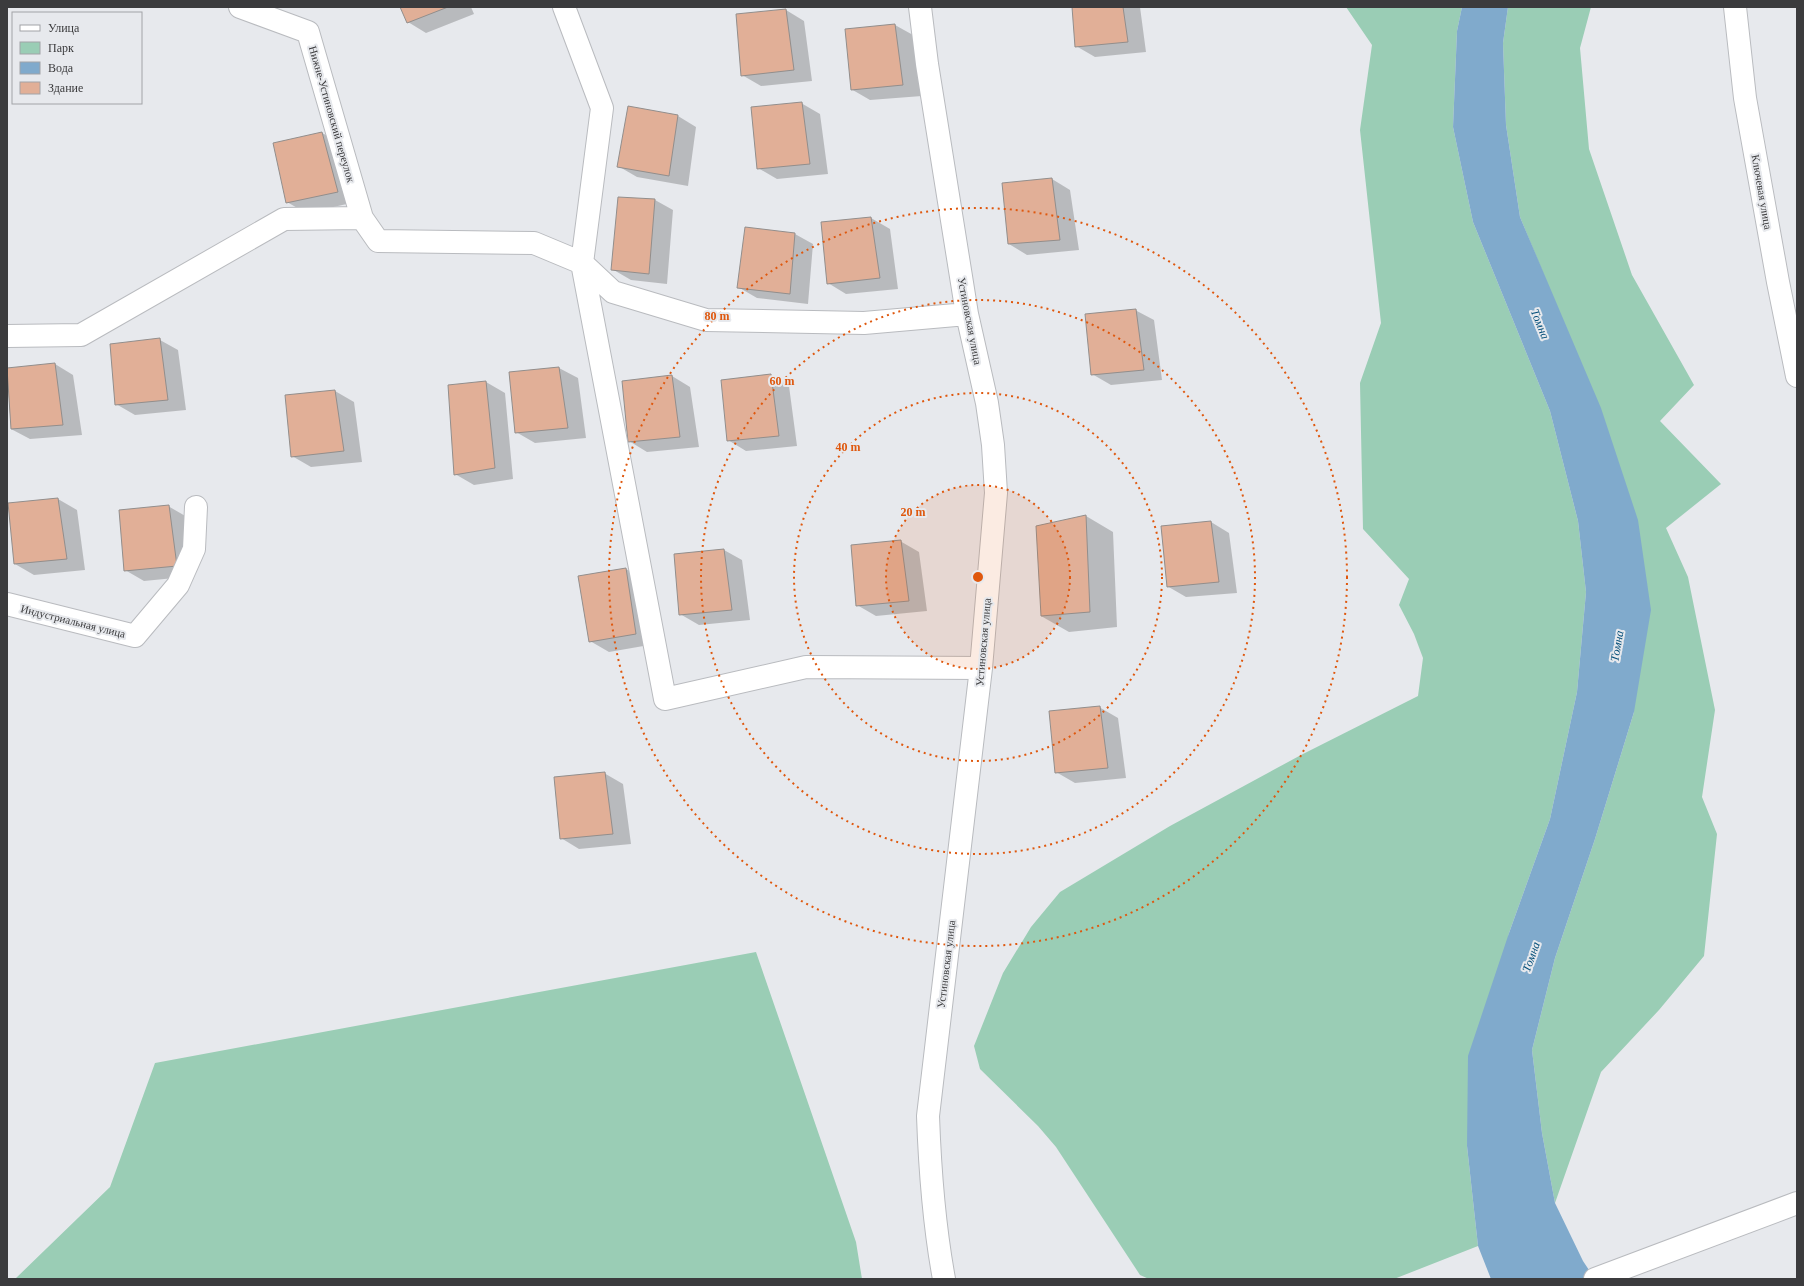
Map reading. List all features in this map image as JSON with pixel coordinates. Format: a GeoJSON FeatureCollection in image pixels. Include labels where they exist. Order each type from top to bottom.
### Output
{"type":"FeatureCollection","features":[{"type":"Feature","properties":{"kind":"street","name":"Нижне-Устиновский переулок"},"geometry":{"type":"LineString","coordinates":[[240,7],[308,32],[362,218]]}},
{"type":"Feature","properties":{"kind":"street"},"geometry":{"type":"LineString","coordinates":[[564,7],[602,108],[582,264],[665,699],[806,667],[981,668]]}},
{"type":"Feature","properties":{"kind":"street","name":"Устиновская улица"},"geometry":{"type":"LineString","coordinates":[[920,7],[927,64],[967,314],[987,403],[993,445],[996,492],[981,668],[928,1116],[932,1198],[936,1238],[944,1279]]}},
{"type":"Feature","properties":{"kind":"street","name":"Ключевая улица"},"geometry":{"type":"LineString","coordinates":[[1735,7],[1745,98],[1778,282],[1797,376]]}},
{"type":"Feature","properties":{"kind":"street"},"geometry":{"type":"LineString","coordinates":[[7,336],[81,335],[284,219],[362,218],[378,241],[534,243],[582,264],[613,292],[706,320],[864,322],[967,314]]}},
{"type":"Feature","properties":{"kind":"street","name":"Индустриальная улица"},"geometry":{"type":"LineString","coordinates":[[7,604],[135,636],[178,586],[194,548],[196,507]]}},
{"type":"Feature","properties":{"kind":"street"},"geometry":{"type":"LineString","coordinates":[[1595,1279],[1797,1203]]}},
{"type":"Feature","properties":{"kind":"green space"},"geometry":{"type":"Polygon","coordinates":[[[1346,7],[1462,7],[1457,31],[1453,127],[1473,222],[1550,411],[1578,521],[1586,592],[1577,692],[1550,819],[1509,933],[1467,1146],[1478,1246],[1394,1279],[1149,1279],[1140,1275],[1056,1147],[1038,1126],[980,1069],[974,1046],[1003,973],[1031,927],[1060,892],[1170,826],[1301,755],[1418,696],[1423,658],[1414,634],[1399,605],[1409,579],[1363,529],[1360,383],[1381,323],[1360,130],[1372,45],[1346,7]]]}},
{"type":"Feature","properties":{"kind":"green space"},"geometry":{"type":"Polygon","coordinates":[[[1508,7],[1591,7],[1580,48],[1589,149],[1632,275],[1694,385],[1660,421],[1721,484],[1666,528],[1688,577],[1715,710],[1702,797],[1717,834],[1704,956],[1659,1010],[1601,1072],[1555,1203],[1542,1133],[1532,1050],[1555,958],[1595,839],[1634,712],[1546,280],[1520,217],[1506,125],[1503,43],[1508,7]]]}},
{"type":"Feature","properties":{"kind":"green space"},"geometry":{"type":"Polygon","coordinates":[[[756,952],[856,1242],[862,1279],[15,1279],[110,1187],[155,1063],[756,952]]]}},
{"type":"Feature","properties":{"kind":"water","name":"Томна"},"geometry":{"type":"Polygon","coordinates":[[[1462,7],[1508,7],[1503,43],[1506,125],[1520,217],[1601,408],[1638,520],[1651,610],[1634,712],[1595,839],[1555,958],[1532,1050],[1542,1133],[1555,1203],[1583,1261],[1595,1279],[1491,1279],[1478,1246],[1467,1146],[1468,1056],[1509,933],[1550,819],[1577,692],[1586,592],[1578,521],[1550,411],[1473,222],[1453,127],[1457,31],[1462,7]]]}},
{"type":"Feature","properties":{"kind":"building"},"geometry":{"type":"Polygon","coordinates":[[[400,7],[448,7],[407,23],[400,7]]]}},
{"type":"Feature","properties":{"kind":"building"},"geometry":{"type":"Polygon","coordinates":[[[1072,7],[1123,7],[1128,42],[1075,47],[1072,7]]]}},
{"type":"Feature","properties":{"kind":"building"},"geometry":{"type":"Polygon","coordinates":[[[786,9],[794,70],[741,76],[736,14],[786,9]]]}},
{"type":"Feature","properties":{"kind":"building"},"geometry":{"type":"Polygon","coordinates":[[[895,24],[903,85],[851,90],[845,29],[895,24]]]}},
{"type":"Feature","properties":{"kind":"building"},"geometry":{"type":"Polygon","coordinates":[[[802,102],[810,164],[757,169],[751,107],[802,102]]]}},
{"type":"Feature","properties":{"kind":"building"},"geometry":{"type":"Polygon","coordinates":[[[628,106],[678,115],[669,176],[617,167],[628,106]]]}},
{"type":"Feature","properties":{"kind":"building"},"geometry":{"type":"Polygon","coordinates":[[[322,132],[338,192],[286,203],[273,143],[322,132]]]}},
{"type":"Feature","properties":{"kind":"building"},"geometry":{"type":"Polygon","coordinates":[[[1052,178],[1060,240],[1008,244],[1002,183],[1052,178]]]}},
{"type":"Feature","properties":{"kind":"building"},"geometry":{"type":"Polygon","coordinates":[[[618,197],[655,199],[649,274],[611,270],[618,197]]]}},
{"type":"Feature","properties":{"kind":"building"},"geometry":{"type":"Polygon","coordinates":[[[871,217],[880,278],[827,284],[821,222],[871,217]]]}},
{"type":"Feature","properties":{"kind":"building"},"geometry":{"type":"Polygon","coordinates":[[[745,227],[795,233],[790,294],[737,288],[745,227]]]}},
{"type":"Feature","properties":{"kind":"building"},"geometry":{"type":"Polygon","coordinates":[[[1136,309],[1144,370],[1091,375],[1085,314],[1136,309]]]}},
{"type":"Feature","properties":{"kind":"building"},"geometry":{"type":"Polygon","coordinates":[[[160,338],[168,400],[115,405],[110,344],[160,338]]]}},
{"type":"Feature","properties":{"kind":"building"},"geometry":{"type":"Polygon","coordinates":[[[55,363],[63,425],[11,429],[7,368],[55,363]]]}},
{"type":"Feature","properties":{"kind":"building"},"geometry":{"type":"Polygon","coordinates":[[[559,367],[568,428],[515,433],[509,372],[559,367]]]}},
{"type":"Feature","properties":{"kind":"building"},"geometry":{"type":"Polygon","coordinates":[[[771,374],[779,436],[727,441],[721,380],[771,374]]]}},
{"type":"Feature","properties":{"kind":"building"},"geometry":{"type":"Polygon","coordinates":[[[672,375],[680,437],[628,442],[622,381],[672,375]]]}},
{"type":"Feature","properties":{"kind":"building"},"geometry":{"type":"Polygon","coordinates":[[[486,381],[495,468],[454,475],[448,385],[486,381]]]}},
{"type":"Feature","properties":{"kind":"building"},"geometry":{"type":"Polygon","coordinates":[[[335,390],[344,451],[291,457],[285,395],[335,390]]]}},
{"type":"Feature","properties":{"kind":"building"},"geometry":{"type":"Polygon","coordinates":[[[58,498],[67,559],[14,564],[8,503],[58,498]]]}},
{"type":"Feature","properties":{"kind":"building"},"geometry":{"type":"Polygon","coordinates":[[[169,505],[177,566],[124,571],[119,510],[169,505]]]}},
{"type":"Feature","properties":{"kind":"building"},"geometry":{"type":"Polygon","coordinates":[[[1086,515],[1090,612],[1041,616],[1036,526],[1086,515]]]}},
{"type":"Feature","properties":{"kind":"building"},"geometry":{"type":"Polygon","coordinates":[[[1211,521],[1219,582],[1167,587],[1161,526],[1211,521]]]}},
{"type":"Feature","properties":{"kind":"building"},"geometry":{"type":"Polygon","coordinates":[[[901,540],[909,601],[856,606],[851,545],[901,540]]]}},
{"type":"Feature","properties":{"kind":"building"},"geometry":{"type":"Polygon","coordinates":[[[724,549],[732,610],[679,615],[674,554],[724,549]]]}},
{"type":"Feature","properties":{"kind":"building"},"geometry":{"type":"Polygon","coordinates":[[[626,568],[636,634],[589,642],[578,576],[626,568]]]}},
{"type":"Feature","properties":{"kind":"building"},"geometry":{"type":"Polygon","coordinates":[[[1100,706],[1108,768],[1055,773],[1049,711],[1100,706]]]}},
{"type":"Feature","properties":{"kind":"building"},"geometry":{"type":"Polygon","coordinates":[[[605,772],[613,834],[560,839],[554,777],[605,772]]]}}]}
